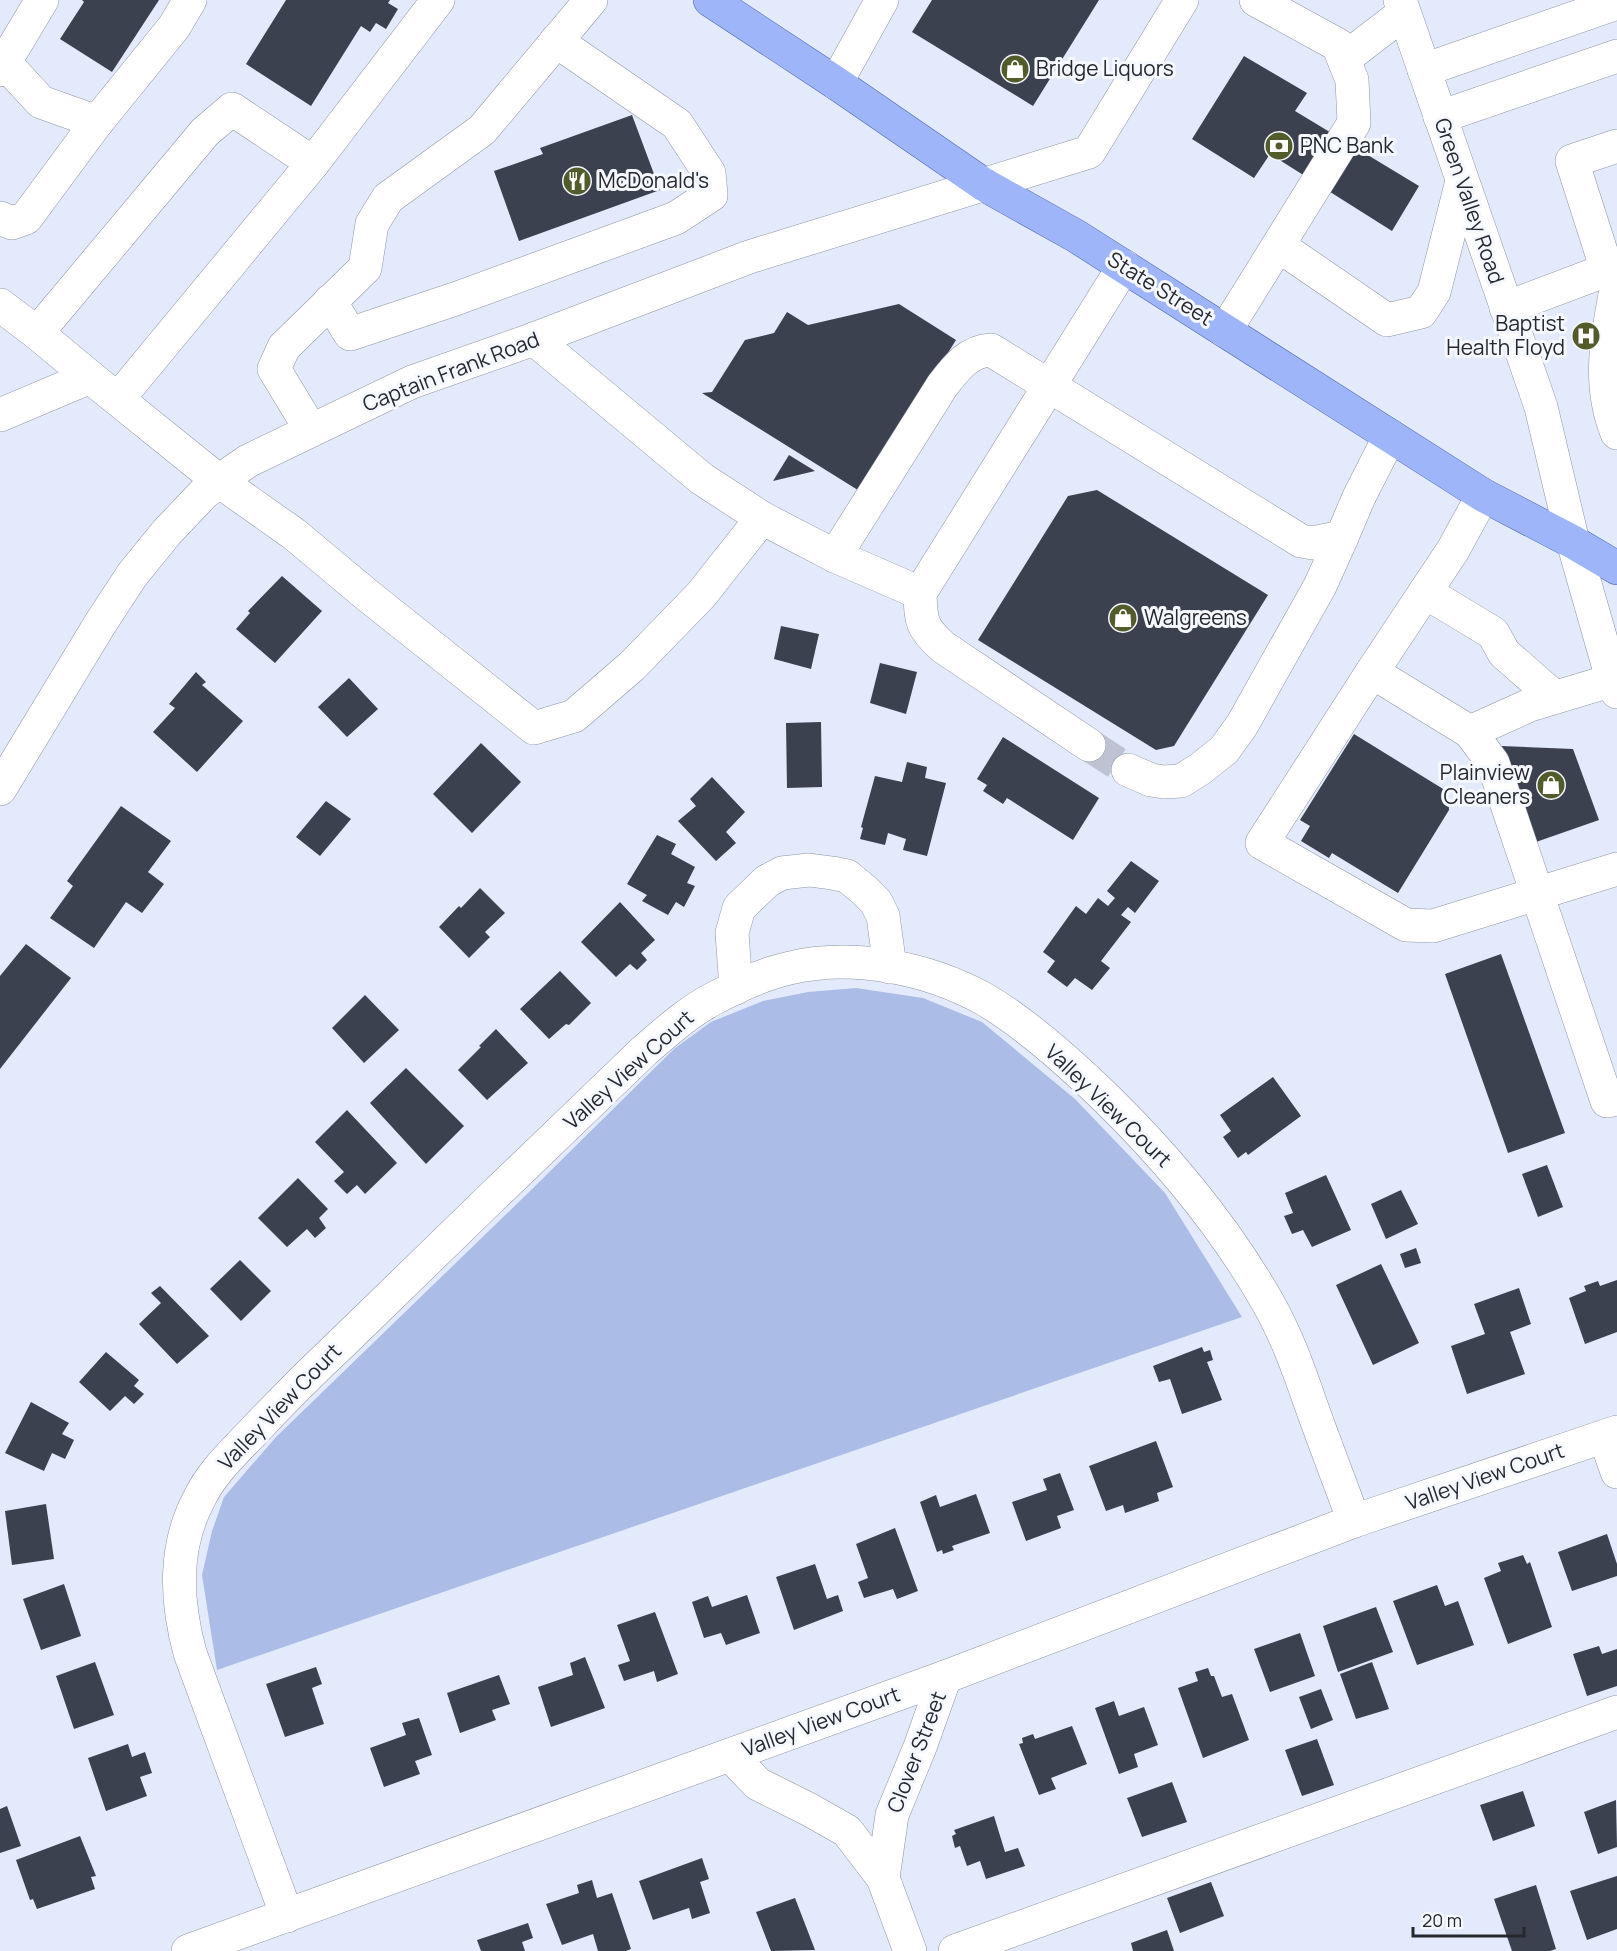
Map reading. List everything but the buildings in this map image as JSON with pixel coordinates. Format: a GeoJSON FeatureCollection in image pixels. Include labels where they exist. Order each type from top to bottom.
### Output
{"type":"FeatureCollection","features":[{"type":"Feature","properties":{"kind":"main road","name":"State Street"},"geometry":{"type":"LineString","coordinates":[[710,0],[983,184],[1076,236],[1483,495],[1617,568]]}},
{"type":"Feature","properties":{"kind":"street"},"geometry":{"type":"LineString","coordinates":[[42,0],[2,66],[41,102],[97,122]]}},
{"type":"Feature","properties":{"kind":"street"},"geometry":{"type":"LineString","coordinates":[[0,218],[12,223],[26,218],[97,122],[174,27],[190,0]]}},
{"type":"Feature","properties":{"kind":"street"},"geometry":{"type":"LineString","coordinates":[[118,399],[313,163],[438,0]]}},
{"type":"Feature","properties":{"kind":"street"},"geometry":{"type":"LineString","coordinates":[[311,430],[274,369],[284,347],[365,268],[372,224],[387,198],[482,130],[591,0]]}},
{"type":"Feature","properties":{"kind":"street"},"geometry":{"type":"LineString","coordinates":[[836,83],[882,0]]}},
{"type":"Feature","properties":{"kind":"street","name":"Captain Frank Road"},"geometry":{"type":"LineString","coordinates":[[0,789],[132,575],[167,532],[219,481],[248,461],[412,382],[534,339],[749,257],[1089,152],[1182,0]]}},
{"type":"Feature","properties":{"kind":"street"},"geometry":{"type":"LineString","coordinates":[[1226,331],[1354,123],[1352,80],[1338,45],[1256,0]]}},
{"type":"Feature","properties":{"kind":"street"},"geometry":{"type":"LineString","coordinates":[[1424,70],[1617,3]]}},
{"type":"Feature","properties":{"kind":"street"},"geometry":{"type":"LineString","coordinates":[[1344,60],[1402,7]]}},
{"type":"Feature","properties":{"kind":"street","name":"Green Valley Road"},"geometry":{"type":"LineString","coordinates":[[1402,7],[1540,407],[1573,542],[1615,686]]}},
{"type":"Feature","properties":{"kind":"street"},"geometry":{"type":"LineString","coordinates":[[330,301],[350,334],[455,299],[676,218],[711,195],[709,173],[677,124],[556,41]]}},
{"type":"Feature","properties":{"kind":"street"},"geometry":{"type":"LineString","coordinates":[[1440,117],[1617,56]]}},
{"type":"Feature","properties":{"kind":"street"},"geometry":{"type":"LineString","coordinates":[[37,333],[205,132],[232,110],[313,163]]}},
{"type":"Feature","properties":{"kind":"street"},"geometry":{"type":"LineString","coordinates":[[1617,146],[1572,161],[1614,274],[1606,344],[1605,382],[1611,418],[1617,433]]}},
{"type":"Feature","properties":{"kind":"street"},"geometry":{"type":"LineString","coordinates":[[1279,246],[1387,320],[1421,312],[1434,292],[1462,181]]}},
{"type":"Feature","properties":{"kind":"street"},"geometry":{"type":"LineString","coordinates":[[1089,744],[943,646],[927,632],[921,615],[920,593],[1124,266]]}},
{"type":"Feature","properties":{"kind":"street"},"geometry":{"type":"LineString","coordinates":[[1506,308],[1614,274]]}},
{"type":"Feature","properties":{"kind":"street"},"geometry":{"type":"LineString","coordinates":[[0,305],[219,481],[294,534],[534,728],[574,716],[632,666],[701,595],[762,518]]}},
{"type":"Feature","properties":{"kind":"street"},"geometry":{"type":"LineString","coordinates":[[534,339],[702,479],[762,518],[835,556],[920,593]]}},
{"type":"Feature","properties":{"kind":"street"},"geometry":{"type":"LineString","coordinates":[[835,556],[942,386],[957,366],[983,350],[991,350],[1301,541],[1313,543],[1342,537]]}},
{"type":"Feature","properties":{"kind":"street"},"geometry":{"type":"LineString","coordinates":[[0,415],[90,377]]}},
{"type":"Feature","properties":{"kind":"street"},"geometry":{"type":"LineString","coordinates":[[1128,770],[1151,780],[1164,782],[1181,780],[1200,769],[1224,750],[1242,725],[1320,586],[1359,497],[1390,436]]}},
{"type":"Feature","properties":{"kind":"street"},"geometry":{"type":"LineString","coordinates":[[1483,495],[1453,550],[1262,843],[1406,925],[1433,926],[1617,868]]}},
{"type":"Feature","properties":{"kind":"street"},"geometry":{"type":"LineString","coordinates":[[1425,592],[1493,633],[1504,652],[1554,697]]}},
{"type":"Feature","properties":{"kind":"street"},"geometry":{"type":"LineString","coordinates":[[1372,672],[1470,732],[1493,763],[1607,1101],[1617,1100]]}},
{"type":"Feature","properties":{"kind":"street"},"geometry":{"type":"LineString","coordinates":[[1470,732],[1530,705],[1554,697],[1615,686]]}},
{"type":"Feature","properties":{"kind":"street"},"geometry":{"type":"LineString","coordinates":[[736,988],[732,933],[739,908],[767,881],[782,873],[808,870],[847,876],[864,890],[876,902],[883,916],[890,967]]}},
{"type":"Feature","properties":{"kind":"street","name":"Valley View Court"},"geometry":{"type":"LineString","coordinates":[[287,1916],[190,1653],[182,1624],[179,1560],[186,1529],[199,1498],[217,1469],[290,1393],[644,1051],[676,1023],[712,999],[750,981],[790,968],[832,963],[872,964],[912,971],[948,983],[984,1000],[1020,1023],[1083,1075],[1141,1132],[1194,1193],[1232,1245],[1268,1302],[1292,1350],[1354,1521]]}},
{"type":"Feature","properties":{"kind":"street"},"geometry":{"type":"LineString","coordinates":[[1611,1435],[1617,1472]]}},
{"type":"Feature","properties":{"kind":"street","name":"Valley View Court"},"geometry":{"type":"LineString","coordinates":[[188,1951],[945,1677],[1354,1521],[1611,1435]]}},
{"type":"Feature","properties":{"kind":"street","name":"Clover Street"},"geometry":{"type":"LineString","coordinates":[[883,1878],[892,1815],[945,1677]]}},
{"type":"Feature","properties":{"kind":"street"},"geometry":{"type":"LineString","coordinates":[[955,1951],[1617,1712]]}},
{"type":"Feature","properties":{"kind":"street"},"geometry":{"type":"LineString","coordinates":[[730,1755],[758,1784],[847,1831],[883,1878],[910,1951]]}},
{"type":"Feature","properties":{"kind":"shaded area"},"geometry":{"type":"Polygon","coordinates":[[[856,988],[923,998],[982,1022],[1075,1099],[1165,1193],[1242,1317],[217,1670],[202,1575],[212,1531],[224,1497],[276,1437],[675,1048],[711,1022],[763,1001],[808,992],[856,988]]]}},
{"type":"Feature","properties":{"kind":"tunnel"},"geometry":{"type":"LineString","coordinates":[[1089,745],[1128,770]]}},
{"type":"Feature","properties":{"kind":"place","name":"Bridge Liquors"},"geometry":{"type":"Point","coordinates":[1015,69]}},
{"type":"Feature","properties":{"kind":"place","name":"PNC Bank"},"geometry":{"type":"Point","coordinates":[1279,146]}},
{"type":"Feature","properties":{"kind":"place","name":"McDonald's"},"geometry":{"type":"Point","coordinates":[577,181]}},
{"type":"Feature","properties":{"kind":"place","name":"Baptist Health Floyd"},"geometry":{"type":"Point","coordinates":[1586,336]}},
{"type":"Feature","properties":{"kind":"place","name":"Walgreens"},"geometry":{"type":"Point","coordinates":[1123,618]}},
{"type":"Feature","properties":{"kind":"place","name":"Plainview Cleaners"},"geometry":{"type":"Point","coordinates":[1551,785]}}]}
